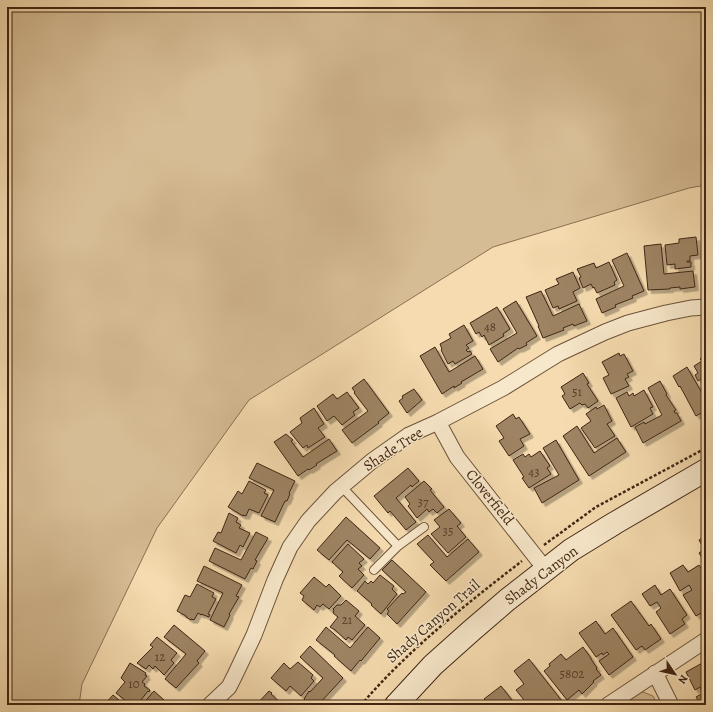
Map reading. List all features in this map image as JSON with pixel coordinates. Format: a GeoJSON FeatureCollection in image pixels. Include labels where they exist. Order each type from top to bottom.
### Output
{"type":"FeatureCollection","features":[{"type":"Feature","properties":{"kind":"main road","name":"Shady Canyon"},"geometry":{"type":"LineString","coordinates":[[396,705],[433,665],[471,631],[507,600],[577,546],[706,470]]}},
{"type":"Feature","properties":{"kind":"street","name":"Shade Tree"},"geometry":{"type":"LineString","coordinates":[[210,705],[229,687],[254,635],[275,580],[290,547],[308,521],[342,487],[372,461],[409,435],[438,422],[503,388],[558,354],[605,332],[666,313],[691,308],[706,308]]}},
{"type":"Feature","properties":{"kind":"street","name":"Cloverfield"},"geometry":{"type":"LineString","coordinates":[[438,422],[457,457],[546,570]]}},
{"type":"Feature","properties":{"kind":"street"},"geometry":{"type":"LineString","coordinates":[[608,705],[706,640]]}},
{"type":"Feature","properties":{"kind":"street"},"geometry":{"type":"LineString","coordinates":[[655,673],[670,705]]}},
{"type":"Feature","properties":{"kind":"lane"},"geometry":{"type":"LineString","coordinates":[[342,487],[398,546]]}},
{"type":"Feature","properties":{"kind":"lane"},"geometry":{"type":"LineString","coordinates":[[374,570],[398,546],[424,527]]}},
{"type":"Feature","properties":{"kind":"path"},"geometry":{"type":"LineString","coordinates":[[543,546],[596,507],[706,448]]}},
{"type":"Feature","properties":{"kind":"path","name":"Shady Canyon Trail"},"geometry":{"type":"LineString","coordinates":[[361,705],[388,675],[447,621],[524,559]]}},
{"type":"Feature","properties":{"kind":"shaded area"},"geometry":{"type":"Polygon","coordinates":[[[7,7],[706,7],[706,185],[689,188],[493,247],[249,400],[157,528],[82,684],[79,705],[7,705],[7,7]]]}},
{"type":"Feature","properties":{"kind":"shaded area"},"geometry":{"type":"Polygon","coordinates":[[[643,692],[653,696],[658,705],[620,705],[635,694],[643,692]]]}},
{"type":"Feature","properties":{"kind":"building"},"geometry":{"type":"Polygon","coordinates":[[[696,237],[698,255],[690,256],[690,261],[687,261],[691,262],[691,267],[675,269],[675,264],[667,265],[665,245],[679,243],[679,239],[696,237]]]}},
{"type":"Feature","properties":{"kind":"building"},"geometry":{"type":"Polygon","coordinates":[[[706,237],[706,250],[703,250],[702,238],[706,237]]]}},
{"type":"Feature","properties":{"kind":"building"},"geometry":{"type":"Polygon","coordinates":[[[661,244],[664,274],[693,271],[695,287],[648,290],[644,246],[661,244]]]}},
{"type":"Feature","properties":{"kind":"building"},"geometry":{"type":"Polygon","coordinates":[[[627,253],[644,291],[602,313],[596,299],[624,286],[612,260],[627,253]]]}},
{"type":"Feature","properties":{"kind":"building"},"geometry":{"type":"Polygon","coordinates":[[[609,262],[617,280],[614,282],[615,285],[597,293],[591,284],[583,288],[579,278],[581,277],[577,269],[594,263],[596,268],[609,262]]]}},
{"type":"Feature","properties":{"kind":"building"},"geometry":{"type":"Polygon","coordinates":[[[573,272],[580,288],[573,292],[577,301],[559,309],[558,306],[553,308],[545,290],[559,284],[556,279],[573,272]]]}},
{"type":"Feature","properties":{"kind":"building"},"geometry":{"type":"Polygon","coordinates":[[[541,291],[553,316],[579,304],[587,321],[574,326],[573,324],[563,328],[564,330],[543,338],[526,297],[541,291]]]}},
{"type":"Feature","properties":{"kind":"building"},"geometry":{"type":"Polygon","coordinates":[[[516,301],[537,336],[526,343],[527,345],[519,349],[518,348],[498,362],[490,349],[517,333],[503,309],[516,301]]]}},
{"type":"Feature","properties":{"kind":"building"},"geometry":{"type":"Polygon","coordinates":[[[497,307],[510,329],[503,334],[504,336],[489,345],[484,335],[482,337],[479,332],[476,334],[470,323],[497,307]]]}},
{"type":"Feature","properties":{"kind":"building"},"geometry":{"type":"Polygon","coordinates":[[[464,325],[473,341],[466,345],[469,348],[466,350],[468,352],[470,351],[472,354],[455,364],[453,361],[448,364],[441,350],[440,344],[451,338],[449,334],[464,325]]]}},
{"type":"Feature","properties":{"kind":"building"},"geometry":{"type":"Polygon","coordinates":[[[435,347],[449,372],[475,356],[483,369],[442,394],[420,356],[435,347]]]}},
{"type":"Feature","properties":{"kind":"building"},"geometry":{"type":"Polygon","coordinates":[[[706,349],[706,387],[704,388],[701,379],[698,381],[695,375],[698,373],[694,366],[702,361],[700,359],[705,356],[702,352],[706,349]]]}},
{"type":"Feature","properties":{"kind":"building"},"geometry":{"type":"Polygon","coordinates":[[[619,353],[620,356],[624,354],[633,371],[627,374],[629,377],[625,379],[629,386],[611,394],[603,378],[609,375],[602,362],[619,353]]]}},
{"type":"Feature","properties":{"kind":"building"},"geometry":{"type":"Polygon","coordinates":[[[687,367],[702,393],[706,391],[706,410],[696,416],[673,376],[687,367]]]}},
{"type":"Feature","properties":{"kind":"building"},"geometry":{"type":"Polygon","coordinates":[[[583,373],[589,383],[587,384],[598,401],[588,408],[585,404],[582,405],[580,403],[570,409],[562,396],[565,394],[561,387],[583,373]]]}},
{"type":"Feature","properties":{"kind":"building"},"geometry":{"type":"Polygon","coordinates":[[[364,379],[389,413],[378,422],[379,423],[352,443],[342,430],[368,411],[354,393],[355,392],[352,388],[364,379]]]}},
{"type":"Feature","properties":{"kind":"building"},"geometry":{"type":"Polygon","coordinates":[[[660,381],[667,394],[666,395],[676,410],[674,411],[675,413],[677,413],[681,421],[643,443],[635,427],[644,422],[645,424],[662,415],[648,388],[660,381]]]}},
{"type":"Feature","properties":{"kind":"building"},"geometry":{"type":"Polygon","coordinates":[[[414,389],[422,400],[407,413],[399,401],[403,398],[402,396],[414,389]]]}},
{"type":"Feature","properties":{"kind":"building"},"geometry":{"type":"Polygon","coordinates":[[[644,390],[653,407],[650,408],[653,414],[631,427],[616,398],[627,392],[629,396],[633,393],[634,396],[644,390]]]}},
{"type":"Feature","properties":{"kind":"building"},"geometry":{"type":"Polygon","coordinates":[[[347,392],[359,408],[353,412],[355,415],[342,425],[334,416],[327,421],[317,406],[333,394],[337,399],[347,392]]]}},
{"type":"Feature","properties":{"kind":"building"},"geometry":{"type":"Polygon","coordinates":[[[604,405],[612,421],[607,424],[615,436],[595,448],[581,428],[591,421],[586,414],[596,407],[597,409],[604,405]]]}},
{"type":"Feature","properties":{"kind":"building"},"geometry":{"type":"Polygon","coordinates":[[[314,408],[324,424],[318,428],[325,437],[308,448],[307,445],[303,448],[290,432],[302,423],[300,418],[314,408]]]}},
{"type":"Feature","properties":{"kind":"building"},"geometry":{"type":"Polygon","coordinates":[[[513,414],[516,419],[519,417],[530,434],[520,439],[524,446],[509,456],[499,441],[504,438],[496,426],[513,414]]]}},
{"type":"Feature","properties":{"kind":"building"},"geometry":{"type":"Polygon","coordinates":[[[577,426],[594,453],[617,438],[626,452],[589,476],[563,436],[577,426]]]}},
{"type":"Feature","properties":{"kind":"building"},"geometry":{"type":"Polygon","coordinates":[[[286,434],[293,440],[291,441],[303,457],[329,439],[337,451],[298,476],[274,442],[286,434]]]}},
{"type":"Feature","properties":{"kind":"building"},"geometry":{"type":"Polygon","coordinates":[[[556,440],[579,480],[542,503],[534,488],[559,475],[543,448],[556,440]]]}},
{"type":"Feature","properties":{"kind":"building"},"geometry":{"type":"Polygon","coordinates":[[[540,451],[550,466],[547,468],[551,474],[529,488],[513,460],[523,454],[525,457],[529,454],[531,457],[540,451]]]}},
{"type":"Feature","properties":{"kind":"building"},"geometry":{"type":"Polygon","coordinates":[[[257,463],[295,481],[287,501],[285,501],[275,522],[261,516],[274,490],[249,478],[257,463]]]}},
{"type":"Feature","properties":{"kind":"building"},"geometry":{"type":"Polygon","coordinates":[[[408,468],[419,481],[412,487],[411,485],[396,498],[416,522],[406,530],[390,511],[388,513],[374,496],[408,468]]]}},
{"type":"Feature","properties":{"kind":"building"},"geometry":{"type":"Polygon","coordinates":[[[249,481],[266,490],[264,493],[268,495],[259,513],[249,509],[246,516],[243,516],[228,507],[238,491],[242,494],[249,481]]]}},
{"type":"Feature","properties":{"kind":"building"},"geometry":{"type":"Polygon","coordinates":[[[424,481],[432,489],[430,490],[444,507],[437,513],[433,509],[429,512],[427,509],[417,518],[408,506],[410,504],[405,497],[424,481]]]}},
{"type":"Feature","properties":{"kind":"building"},"geometry":{"type":"Polygon","coordinates":[[[449,509],[461,523],[457,526],[466,537],[448,553],[431,534],[440,527],[434,520],[449,509]]]}},
{"type":"Feature","properties":{"kind":"building"},"geometry":{"type":"Polygon","coordinates":[[[229,513],[238,518],[236,522],[241,525],[239,528],[250,533],[243,547],[240,545],[236,553],[213,541],[218,532],[221,533],[229,513]]]}},
{"type":"Feature","properties":{"kind":"building"},"geometry":{"type":"Polygon","coordinates":[[[346,517],[380,548],[370,559],[347,540],[329,560],[317,550],[346,517]]]}},
{"type":"Feature","properties":{"kind":"building"},"geometry":{"type":"Polygon","coordinates":[[[256,532],[268,538],[255,560],[257,561],[253,569],[251,568],[245,579],[209,561],[215,548],[241,560],[256,532]]]}},
{"type":"Feature","properties":{"kind":"building"},"geometry":{"type":"Polygon","coordinates":[[[428,535],[447,557],[468,539],[479,552],[446,581],[430,565],[434,562],[417,544],[428,535]]]}},
{"type":"Feature","properties":{"kind":"building"},"geometry":{"type":"Polygon","coordinates":[[[706,536],[706,564],[699,553],[704,549],[699,540],[706,536]]]}},
{"type":"Feature","properties":{"kind":"building"},"geometry":{"type":"Polygon","coordinates":[[[348,544],[364,559],[359,563],[362,566],[358,569],[364,575],[352,588],[339,576],[343,572],[332,562],[348,544]]]}},
{"type":"Feature","properties":{"kind":"building"},"geometry":{"type":"Polygon","coordinates":[[[392,560],[426,592],[397,624],[387,614],[389,611],[387,609],[402,593],[403,594],[406,592],[382,570],[392,560]]]}},
{"type":"Feature","properties":{"kind":"building"},"geometry":{"type":"Polygon","coordinates":[[[683,565],[688,572],[699,565],[706,576],[706,596],[704,598],[706,602],[706,610],[696,616],[683,595],[692,590],[689,585],[680,591],[670,573],[683,565]]]}},
{"type":"Feature","properties":{"kind":"building"},"geometry":{"type":"Polygon","coordinates":[[[204,566],[242,585],[236,596],[239,597],[229,614],[230,615],[224,627],[210,620],[223,593],[197,581],[204,566]]]}},
{"type":"Feature","properties":{"kind":"building"},"geometry":{"type":"Polygon","coordinates":[[[380,575],[394,586],[392,589],[397,594],[381,614],[357,591],[365,581],[368,584],[371,581],[373,583],[380,575]]]}},
{"type":"Feature","properties":{"kind":"building"},"geometry":{"type":"Polygon","coordinates":[[[314,577],[326,587],[329,584],[341,596],[329,609],[323,604],[320,607],[317,605],[314,610],[302,600],[304,596],[300,593],[314,577]]]}},
{"type":"Feature","properties":{"kind":"building"},"geometry":{"type":"Polygon","coordinates":[[[197,584],[214,593],[212,597],[216,599],[208,614],[210,615],[209,617],[198,613],[194,620],[191,620],[177,611],[185,595],[190,597],[197,584]]]}},
{"type":"Feature","properties":{"kind":"building"},"geometry":{"type":"Polygon","coordinates":[[[655,585],[661,595],[670,589],[687,615],[682,619],[685,624],[670,634],[656,612],[661,608],[657,602],[650,606],[642,594],[655,585]]]}},
{"type":"Feature","properties":{"kind":"building"},"geometry":{"type":"Polygon","coordinates":[[[346,600],[359,611],[355,616],[365,625],[352,640],[348,637],[346,640],[330,627],[338,617],[333,613],[333,609],[337,605],[341,605],[346,600]]]}},
{"type":"Feature","properties":{"kind":"building"},"geometry":{"type":"Polygon","coordinates":[[[631,601],[649,626],[651,624],[661,639],[645,650],[642,646],[636,650],[611,615],[631,601]]]}},
{"type":"Feature","properties":{"kind":"building"},"geometry":{"type":"Polygon","coordinates":[[[596,621],[605,634],[613,628],[633,657],[609,675],[599,661],[609,654],[607,652],[603,655],[602,653],[596,657],[579,633],[596,621]]]}},
{"type":"Feature","properties":{"kind":"building"},"geometry":{"type":"Polygon","coordinates":[[[174,625],[205,651],[197,661],[199,663],[176,688],[165,679],[186,654],[164,637],[174,625]]]}},
{"type":"Feature","properties":{"kind":"building"},"geometry":{"type":"Polygon","coordinates":[[[326,627],[350,648],[368,627],[380,638],[351,671],[334,656],[335,655],[316,640],[326,627]]]}},
{"type":"Feature","properties":{"kind":"building"},"geometry":{"type":"Polygon","coordinates":[[[157,637],[177,653],[171,660],[174,663],[164,675],[155,666],[153,669],[149,665],[146,669],[137,663],[153,647],[150,645],[157,637]]]}},
{"type":"Feature","properties":{"kind":"building"},"geometry":{"type":"Polygon","coordinates":[[[310,646],[343,678],[318,705],[310,705],[304,699],[309,691],[310,692],[323,678],[300,657],[310,646]]]}},
{"type":"Feature","properties":{"kind":"building"},"geometry":{"type":"Polygon","coordinates":[[[583,647],[601,675],[593,681],[594,682],[582,694],[579,690],[567,700],[544,671],[550,666],[549,664],[561,654],[566,660],[583,647]]]}},
{"type":"Feature","properties":{"kind":"building"},"geometry":{"type":"Polygon","coordinates":[[[529,659],[562,701],[561,705],[534,705],[533,703],[528,705],[516,690],[524,684],[514,671],[529,659]]]}},
{"type":"Feature","properties":{"kind":"building"},"geometry":{"type":"Polygon","coordinates":[[[706,661],[706,705],[701,705],[696,697],[703,693],[700,687],[695,690],[686,672],[706,661]]]}},
{"type":"Feature","properties":{"kind":"building"},"geometry":{"type":"Polygon","coordinates":[[[298,662],[313,675],[311,678],[314,681],[301,696],[290,686],[286,691],[271,678],[284,663],[290,669],[298,662]]]}},
{"type":"Feature","properties":{"kind":"building"},"geometry":{"type":"Polygon","coordinates":[[[130,663],[146,673],[145,675],[147,676],[142,682],[145,684],[144,686],[150,690],[137,705],[133,702],[131,705],[116,693],[125,682],[121,678],[130,663]]]}},
{"type":"Feature","properties":{"kind":"building"},"geometry":{"type":"Polygon","coordinates":[[[501,686],[512,700],[508,705],[487,705],[488,704],[484,699],[501,686]]]}},
{"type":"Feature","properties":{"kind":"building"},"geometry":{"type":"Polygon","coordinates":[[[154,691],[165,701],[162,705],[142,705],[154,691]]]}},
{"type":"Feature","properties":{"kind":"building"},"geometry":{"type":"Polygon","coordinates":[[[269,691],[272,693],[271,694],[283,705],[256,705],[269,691]]]}},
{"type":"Feature","properties":{"kind":"building"},"geometry":{"type":"Polygon","coordinates":[[[113,695],[125,705],[104,705],[113,695]]]}}]}
